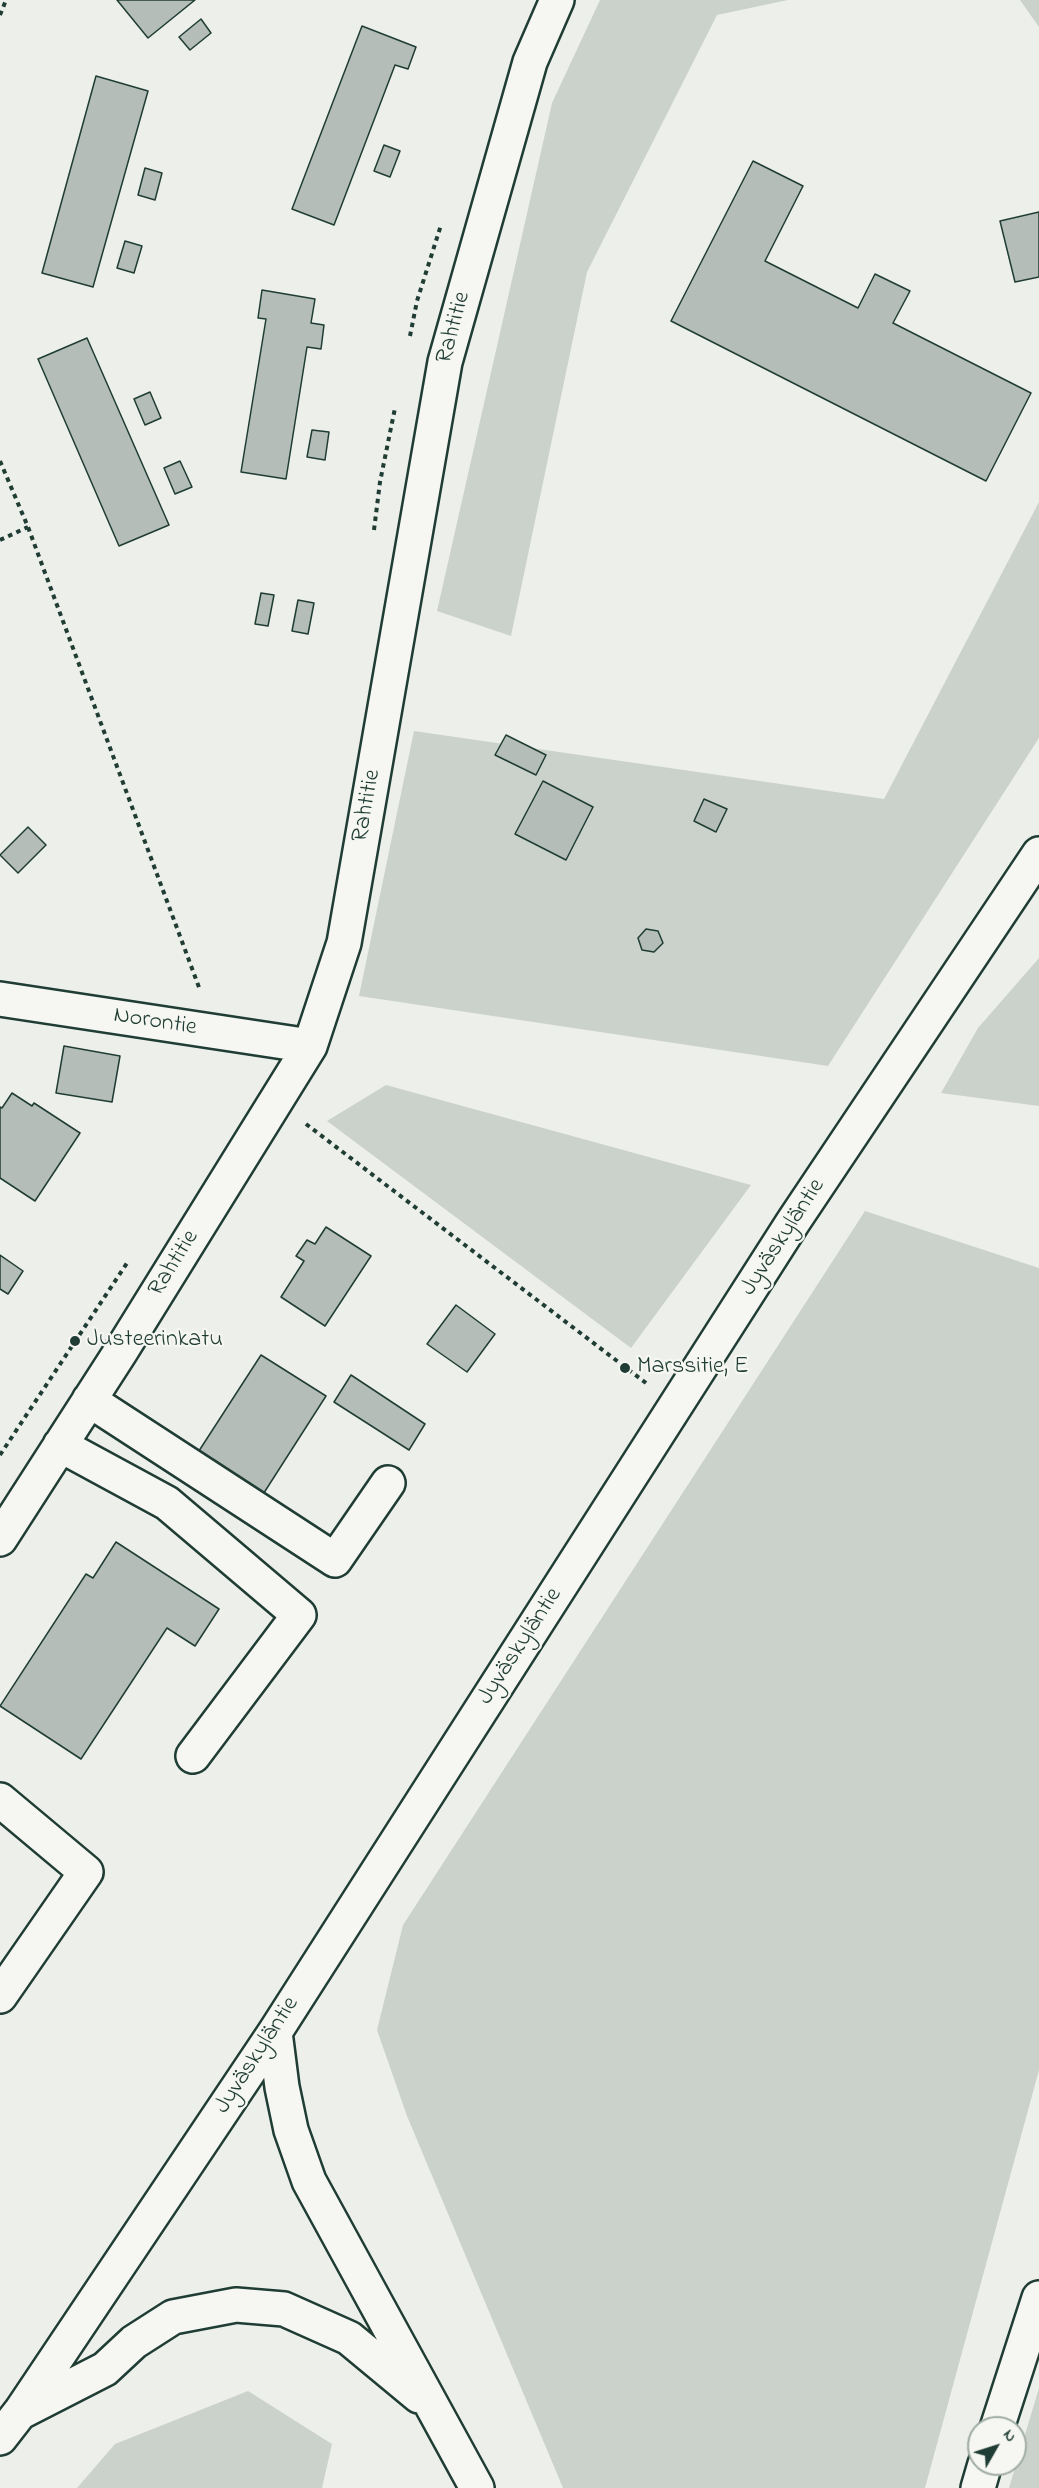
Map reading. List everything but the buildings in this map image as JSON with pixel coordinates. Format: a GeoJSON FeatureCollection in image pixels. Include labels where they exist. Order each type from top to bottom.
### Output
{"type":"FeatureCollection","features":[{"type":"Feature","properties":{"kind":"main road","name":"Rahtitie"},"geometry":{"type":"LineString","coordinates":[[0,1539],[310,1046],[344,943],[445,362],[530,62],[557,0]]}},
{"type":"Feature","properties":{"kind":"main road","name":"Jyväskyläntie"},"geometry":{"type":"LineString","coordinates":[[0,2439],[275,2032],[794,1222],[1039,854]]}},
{"type":"Feature","properties":{"kind":"main road","name":"Norontie"},"geometry":{"type":"LineString","coordinates":[[0,999],[310,1046]]}},
{"type":"Feature","properties":{"kind":"main road"},"geometry":{"type":"LineString","coordinates":[[89,1400],[335,1560],[388,1483]]}},
{"type":"Feature","properties":{"kind":"main road"},"geometry":{"type":"LineString","coordinates":[[60,1445],[167,1503],[299,1615],[193,1756]]}},
{"type":"Feature","properties":{"kind":"main road"},"geometry":{"type":"LineString","coordinates":[[0,1800],[86,1872],[0,1996]]}},
{"type":"Feature","properties":{"kind":"main road"},"geometry":{"type":"LineString","coordinates":[[275,2032],[282,2087],[291,2130],[309,2181],[477,2488]]}},
{"type":"Feature","properties":{"kind":"main road"},"geometry":{"type":"LineString","coordinates":[[1001,2416],[1039,2298]]}},
{"type":"Feature","properties":{"kind":"main road"},"geometry":{"type":"LineString","coordinates":[[21,2411],[105,2369],[134,2342],[172,2317],[236,2305],[284,2309],[349,2338],[434,2409]]}},
{"type":"Feature","properties":{"kind":"path"},"geometry":{"type":"LineString","coordinates":[[0,15],[6,0]]}},
{"type":"Feature","properties":{"kind":"path"},"geometry":{"type":"LineString","coordinates":[[0,461],[28,527],[199,987]]}},
{"type":"Feature","properties":{"kind":"path"},"geometry":{"type":"LineString","coordinates":[[0,540],[28,527]]}},
{"type":"Feature","properties":{"kind":"path"},"geometry":{"type":"LineString","coordinates":[[276,1101],[676,1406]]}},
{"type":"Feature","properties":{"kind":"shaded area"},"geometry":{"type":"Polygon","coordinates":[[[600,0],[788,0],[717,15],[587,272],[511,636],[437,611],[552,103],[600,0]]]}},
{"type":"Feature","properties":{"kind":"shaded area"},"geometry":{"type":"Polygon","coordinates":[[[1020,0],[1039,0],[1039,27],[1020,0]]]}},
{"type":"Feature","properties":{"kind":"shaded area"},"geometry":{"type":"Polygon","coordinates":[[[1039,502],[1039,738],[828,1066],[359,996],[414,731],[884,799],[1039,502]]]}},
{"type":"Feature","properties":{"kind":"shaded area"},"geometry":{"type":"Polygon","coordinates":[[[1039,958],[1039,1106],[941,1093],[978,1028],[1039,958]]]}},
{"type":"Feature","properties":{"kind":"shaded area"},"geometry":{"type":"Polygon","coordinates":[[[386,1085],[751,1185],[631,1348],[327,1121],[386,1085]]]}},
{"type":"Feature","properties":{"kind":"shaded area"},"geometry":{"type":"Polygon","coordinates":[[[865,1211],[1039,1268],[1039,2070],[925,2488],[563,2488],[407,2116],[377,2030],[403,1925],[865,1211]]]}},
{"type":"Feature","properties":{"kind":"shaded area"},"geometry":{"type":"Polygon","coordinates":[[[1039,2388],[1039,2488],[1009,2488],[1013,2476],[1027,2476],[1027,2428],[1039,2388]]]}},
{"type":"Feature","properties":{"kind":"shaded area"},"geometry":{"type":"Polygon","coordinates":[[[248,2391],[332,2444],[322,2488],[77,2488],[115,2444],[248,2391]]]}},
{"type":"Feature","properties":{"kind":"place","name":"Justeerinkatu"},"geometry":{"type":"Point","coordinates":[75,1341]}},
{"type":"Feature","properties":{"kind":"place","name":"Marssitie, E"},"geometry":{"type":"Point","coordinates":[625,1368]}}]}
